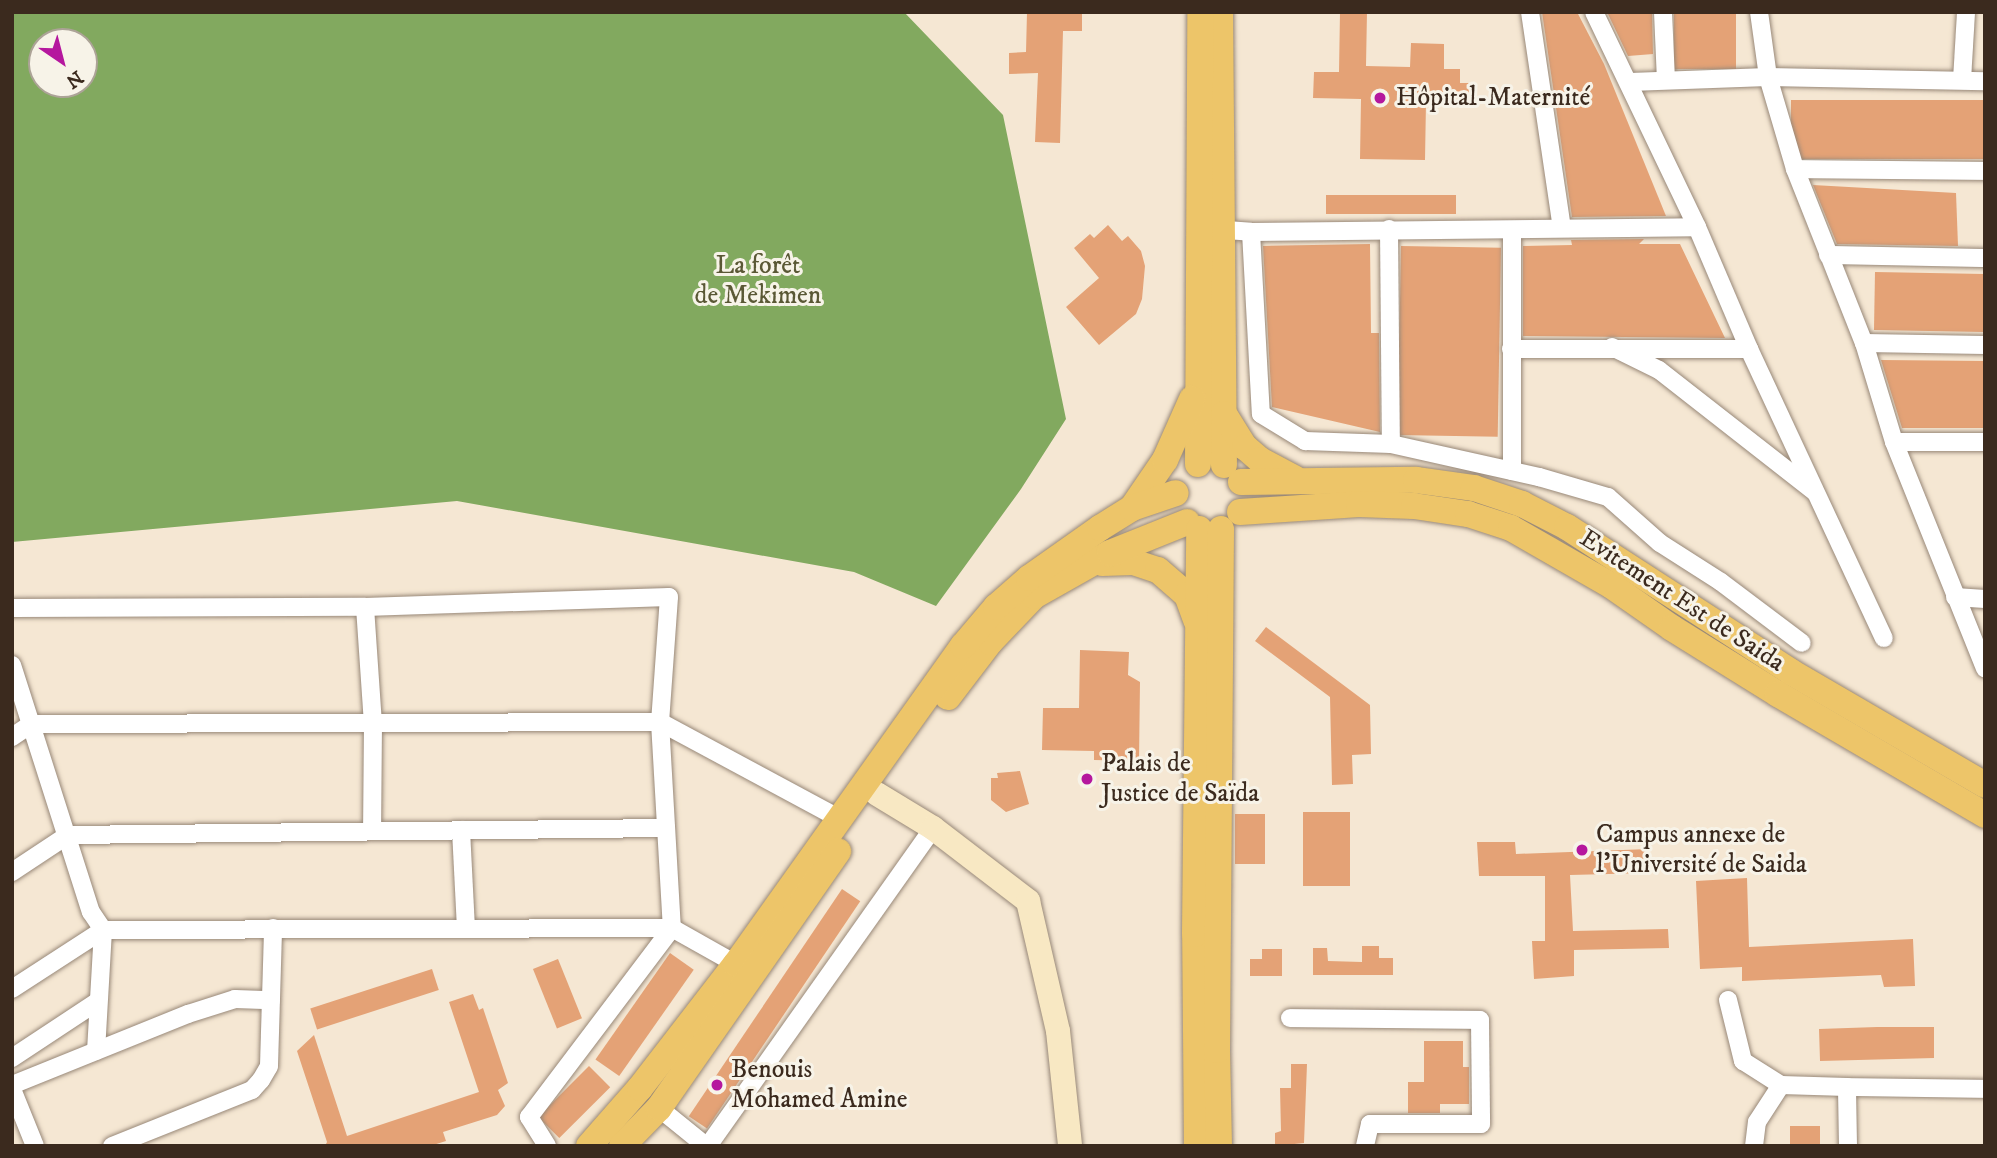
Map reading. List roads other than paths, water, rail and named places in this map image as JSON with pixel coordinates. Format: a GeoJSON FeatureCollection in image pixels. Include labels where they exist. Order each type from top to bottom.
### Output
{"type":"FeatureCollection","features":[{"type":"Feature","properties":{"kind":"main road"},"geometry":{"type":"LineString","coordinates":[[1200,12],[1209,228],[1223,414],[1221,471]]}},
{"type":"Feature","properties":{"kind":"main road"},"geometry":{"type":"LineString","coordinates":[[1132,508],[1178,435],[1198,381],[1220,12]]}},
{"type":"Feature","properties":{"kind":"main road"},"geometry":{"type":"LineString","coordinates":[[622,1146],[659,1108],[877,794],[969,669],[1012,616],[1034,596],[1110,553],[1202,527],[1232,523],[1244,500],[1221,471],[1198,381]]}},
{"type":"Feature","properties":{"kind":"main road"},"geometry":{"type":"LineString","coordinates":[[1223,414],[1239,439],[1260,460],[1295,479]]}},
{"type":"Feature","properties":{"kind":"main road"},"geometry":{"type":"LineString","coordinates":[[1202,527],[1179,512],[1176,493],[1181,478],[1221,471]]}},
{"type":"Feature","properties":{"kind":"main road","name":"Evitement Est de Saida"},"geometry":{"type":"LineString","coordinates":[[1221,471],[1295,479],[1416,480],[1474,488],[1522,504],[1567,527],[1791,672],[1985,785]]}},
{"type":"Feature","properties":{"kind":"main road"},"geometry":{"type":"LineString","coordinates":[[589,1146],[640,1088],[736,964],[962,646],[996,607],[1039,571],[1132,508],[1176,493]]}},
{"type":"Feature","properties":{"kind":"main road"},"geometry":{"type":"LineString","coordinates":[[1240,512],[1359,504],[1414,506],[1468,514],[1511,528],[1600,578],[1778,694],[1985,815]]}},
{"type":"Feature","properties":{"kind":"main road"},"geometry":{"type":"LineString","coordinates":[[1197,1146],[1195,934],[1202,527]]}},
{"type":"Feature","properties":{"kind":"main road"},"geometry":{"type":"LineString","coordinates":[[1202,527],[1219,1146]]}},
{"type":"Feature","properties":{"kind":"main road"},"geometry":{"type":"LineString","coordinates":[[1094,564],[1133,562],[1169,576],[1187,595],[1200,630]]}},
{"type":"Feature","properties":{"kind":"street"},"geometry":{"type":"LineString","coordinates":[[1530,12],[1562,228]]}},
{"type":"Feature","properties":{"kind":"street"},"geometry":{"type":"LineString","coordinates":[[1594,12],[1698,227],[1749,349],[1884,638]]}},
{"type":"Feature","properties":{"kind":"street"},"geometry":{"type":"LineString","coordinates":[[1664,12],[1667,80]]}},
{"type":"Feature","properties":{"kind":"street"},"geometry":{"type":"LineString","coordinates":[[1759,12],[1768,77],[1795,169],[1864,343],[1894,442],[1985,668]]}},
{"type":"Feature","properties":{"kind":"street"},"geometry":{"type":"LineString","coordinates":[[1962,80],[1966,12]]}},
{"type":"Feature","properties":{"kind":"street"},"geometry":{"type":"LineString","coordinates":[[1630,82],[1768,77],[1985,81]]}},
{"type":"Feature","properties":{"kind":"street"},"geometry":{"type":"LineString","coordinates":[[1795,169],[1985,171]]}},
{"type":"Feature","properties":{"kind":"street"},"geometry":{"type":"LineString","coordinates":[[1209,228],[1251,232],[1698,227]]}},
{"type":"Feature","properties":{"kind":"street"},"geometry":{"type":"LineString","coordinates":[[1389,229],[1391,444]]}},
{"type":"Feature","properties":{"kind":"street"},"geometry":{"type":"LineString","coordinates":[[1511,471],[1512,231]]}},
{"type":"Feature","properties":{"kind":"street"},"geometry":{"type":"LineString","coordinates":[[1251,232],[1261,414],[1305,441],[1391,444],[1511,471],[1608,497],[1660,543],[1721,582],[1802,643]]}},
{"type":"Feature","properties":{"kind":"street"},"geometry":{"type":"LineString","coordinates":[[1828,255],[1985,258]]}},
{"type":"Feature","properties":{"kind":"street"},"geometry":{"type":"LineString","coordinates":[[1864,343],[1985,345]]}},
{"type":"Feature","properties":{"kind":"street"},"geometry":{"type":"LineString","coordinates":[[1612,347],[1659,370],[1816,493]]}},
{"type":"Feature","properties":{"kind":"street"},"geometry":{"type":"LineString","coordinates":[[1511,349],[1749,349]]}},
{"type":"Feature","properties":{"kind":"street"},"geometry":{"type":"LineString","coordinates":[[1894,442],[1985,442]]}},
{"type":"Feature","properties":{"kind":"street"},"geometry":{"type":"LineString","coordinates":[[12,608],[365,607],[669,597],[660,722],[671,928],[529,1117],[547,1146]]}},
{"type":"Feature","properties":{"kind":"street"},"geometry":{"type":"LineString","coordinates":[[1955,597],[1985,599]]}},
{"type":"Feature","properties":{"kind":"street"},"geometry":{"type":"LineString","coordinates":[[365,607],[373,723],[372,831]]}},
{"type":"Feature","properties":{"kind":"street"},"geometry":{"type":"LineString","coordinates":[[12,665],[91,912],[103,930],[96,1051]]}},
{"type":"Feature","properties":{"kind":"street"},"geometry":{"type":"LineString","coordinates":[[12,737],[31,724],[660,722],[838,818]]}},
{"type":"Feature","properties":{"kind":"street"},"geometry":{"type":"LineString","coordinates":[[877,794],[933,828],[1028,901],[1058,1031],[1070,1146]]}},
{"type":"Feature","properties":{"kind":"street"},"geometry":{"type":"LineString","coordinates":[[12,872],[68,835],[666,828]]}},
{"type":"Feature","properties":{"kind":"street"},"geometry":{"type":"LineString","coordinates":[[659,1108],[707,1146],[933,828]]}},
{"type":"Feature","properties":{"kind":"street"},"geometry":{"type":"LineString","coordinates":[[461,830],[466,929]]}},
{"type":"Feature","properties":{"kind":"street"},"geometry":{"type":"LineString","coordinates":[[112,1146],[252,1090],[269,1066],[273,928]]}},
{"type":"Feature","properties":{"kind":"street"},"geometry":{"type":"LineString","coordinates":[[12,989],[103,930],[671,928],[736,964]]}},
{"type":"Feature","properties":{"kind":"street"},"geometry":{"type":"LineString","coordinates":[[34,1146],[12,1087],[96,1051],[235,999],[271,1000]]}},
{"type":"Feature","properties":{"kind":"street"},"geometry":{"type":"LineString","coordinates":[[1728,1000],[1743,1061],[1781,1085],[1985,1089]]}},
{"type":"Feature","properties":{"kind":"street"},"geometry":{"type":"LineString","coordinates":[[12,1058],[97,1002]]}},
{"type":"Feature","properties":{"kind":"street"},"geometry":{"type":"LineString","coordinates":[[1290,1018],[1480,1020],[1481,1124],[1370,1124],[1366,1146]]}},
{"type":"Feature","properties":{"kind":"street"},"geometry":{"type":"LineString","coordinates":[[1754,1146],[1757,1122],[1781,1085]]}},
{"type":"Feature","properties":{"kind":"street"},"geometry":{"type":"LineString","coordinates":[[1847,1087],[1848,1146]]}},
{"type":"Feature","properties":{"kind":"place","name":"Hôpital-Maternité"},"geometry":{"type":"Point","coordinates":[1380,98]}},
{"type":"Feature","properties":{"kind":"place","name":"Palais de Justice de Saïda"},"geometry":{"type":"Point","coordinates":[1087,779]}},
{"type":"Feature","properties":{"kind":"place","name":"Campus annexe de l'Université de Saida"},"geometry":{"type":"Point","coordinates":[1582,850]}},
{"type":"Feature","properties":{"kind":"place","name":"Benouis Mohamed Amine"},"geometry":{"type":"Point","coordinates":[717,1085]}},
{"type":"Feature","properties":{"kind":"park label","name":"La forêt de Mekimen"},"geometry":{"type":"Point","coordinates":[758,281]}}]}
